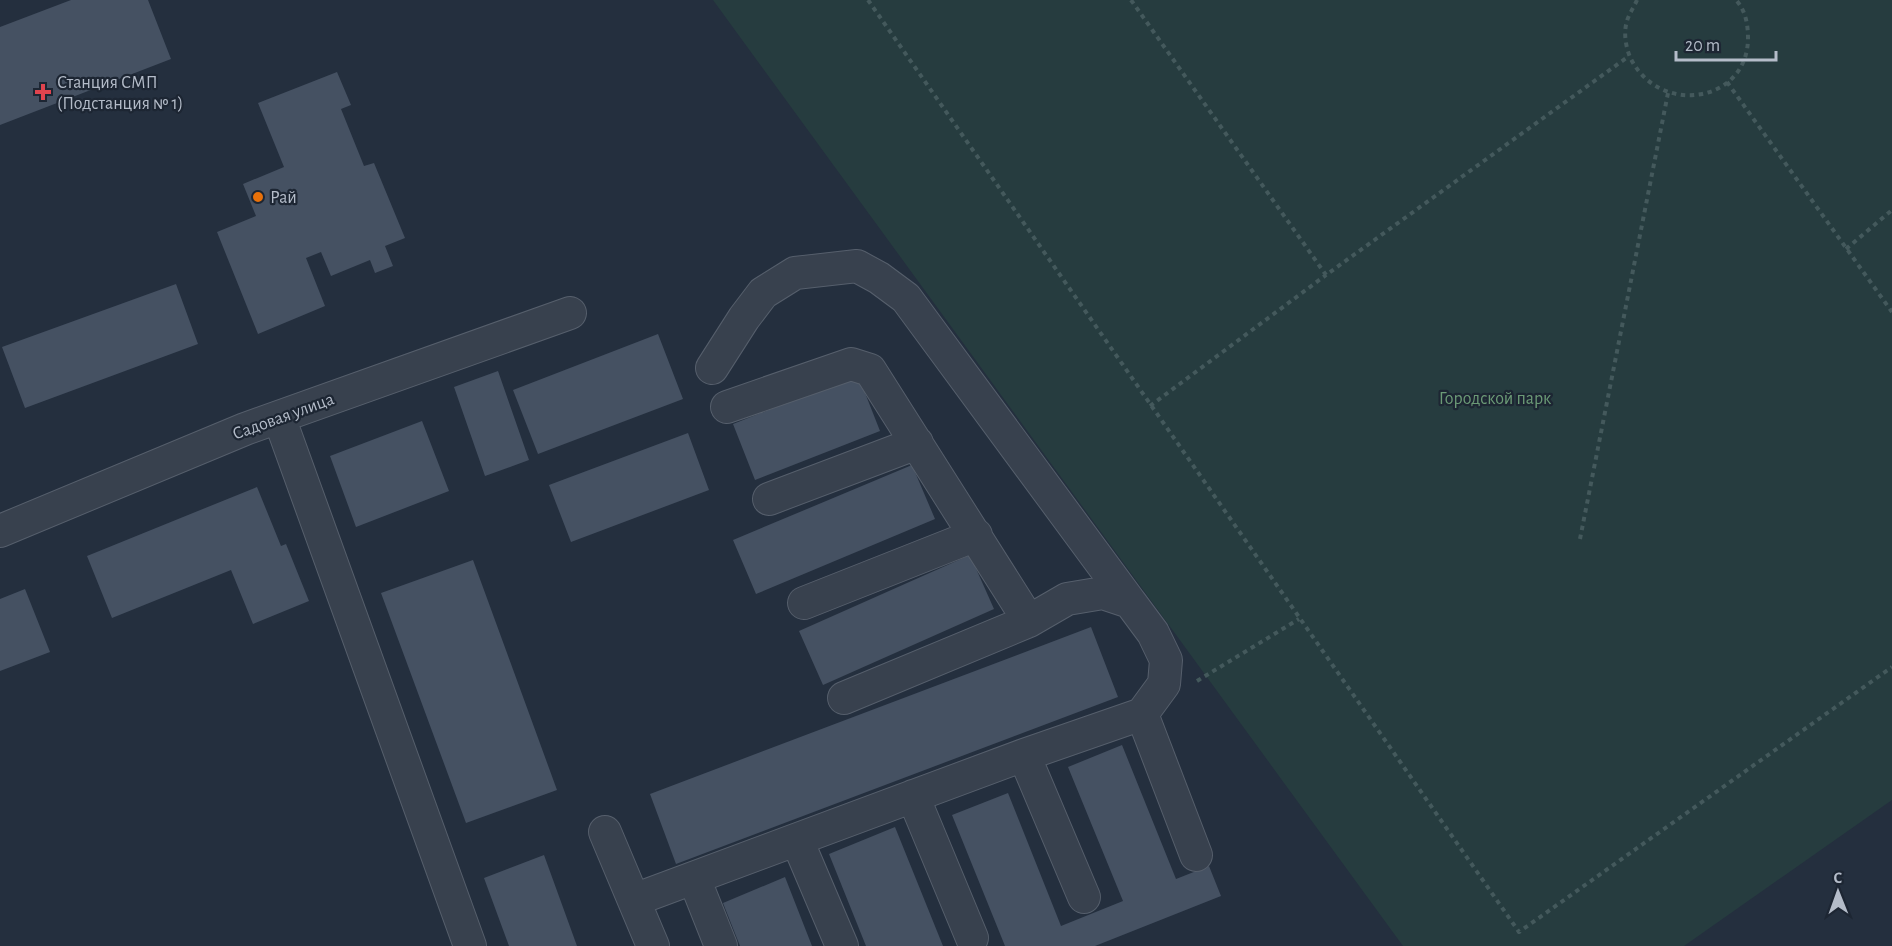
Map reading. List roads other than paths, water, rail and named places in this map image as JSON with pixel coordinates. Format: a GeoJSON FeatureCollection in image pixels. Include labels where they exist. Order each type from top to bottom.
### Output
{"type":"FeatureCollection","features":[{"type":"Feature","properties":{"kind":"lane"},"geometry":{"type":"LineString","coordinates":[[634,900],[1024,755],[1142,714],[1164,684],[1166,660],[1153,633],[906,298],[857,266],[795,273],[763,293],[712,368]]}},
{"type":"Feature","properties":{"kind":"lane","name":"Садовая улица"},"geometry":{"type":"LineString","coordinates":[[0,531],[226,436],[570,313]]}},
{"type":"Feature","properties":{"kind":"lane"},"geometry":{"type":"LineString","coordinates":[[727,406],[851,364],[870,370],[1029,621]]}},
{"type":"Feature","properties":{"kind":"lane"},"geometry":{"type":"LineString","coordinates":[[279,417],[470,946]]}},
{"type":"Feature","properties":{"kind":"lane"},"geometry":{"type":"LineString","coordinates":[[769,499],[917,443]]}},
{"type":"Feature","properties":{"kind":"lane"},"geometry":{"type":"LineString","coordinates":[[804,603],[976,535]]}},
{"type":"Feature","properties":{"kind":"lane"},"geometry":{"type":"LineString","coordinates":[[844,698],[1029,621],[1067,599],[1103,593],[1130,602]]}},
{"type":"Feature","properties":{"kind":"lane"},"geometry":{"type":"LineString","coordinates":[[1142,714],[1196,855]]}},
{"type":"Feature","properties":{"kind":"lane"},"geometry":{"type":"LineString","coordinates":[[1024,755],[1084,897]]}},
{"type":"Feature","properties":{"kind":"lane"},"geometry":{"type":"LineString","coordinates":[[913,796],[972,938]]}},
{"type":"Feature","properties":{"kind":"lane"},"geometry":{"type":"LineString","coordinates":[[605,832],[653,946]]}},
{"type":"Feature","properties":{"kind":"lane"},"geometry":{"type":"LineString","coordinates":[[797,840],[842,946]]}},
{"type":"Feature","properties":{"kind":"lane"},"geometry":{"type":"LineString","coordinates":[[694,878],[721,946]]}},
{"type":"Feature","properties":{"kind":"place","name":"Станция СМП (Подстанция № 1)"},"geometry":{"type":"Point","coordinates":[43,92]}},
{"type":"Feature","properties":{"kind":"place","name":"Рай"},"geometry":{"type":"Point","coordinates":[258,197]}},
{"type":"Feature","properties":{"kind":"park label","name":"Городской парк"},"geometry":{"type":"Point","coordinates":[1495,398]}}]}
